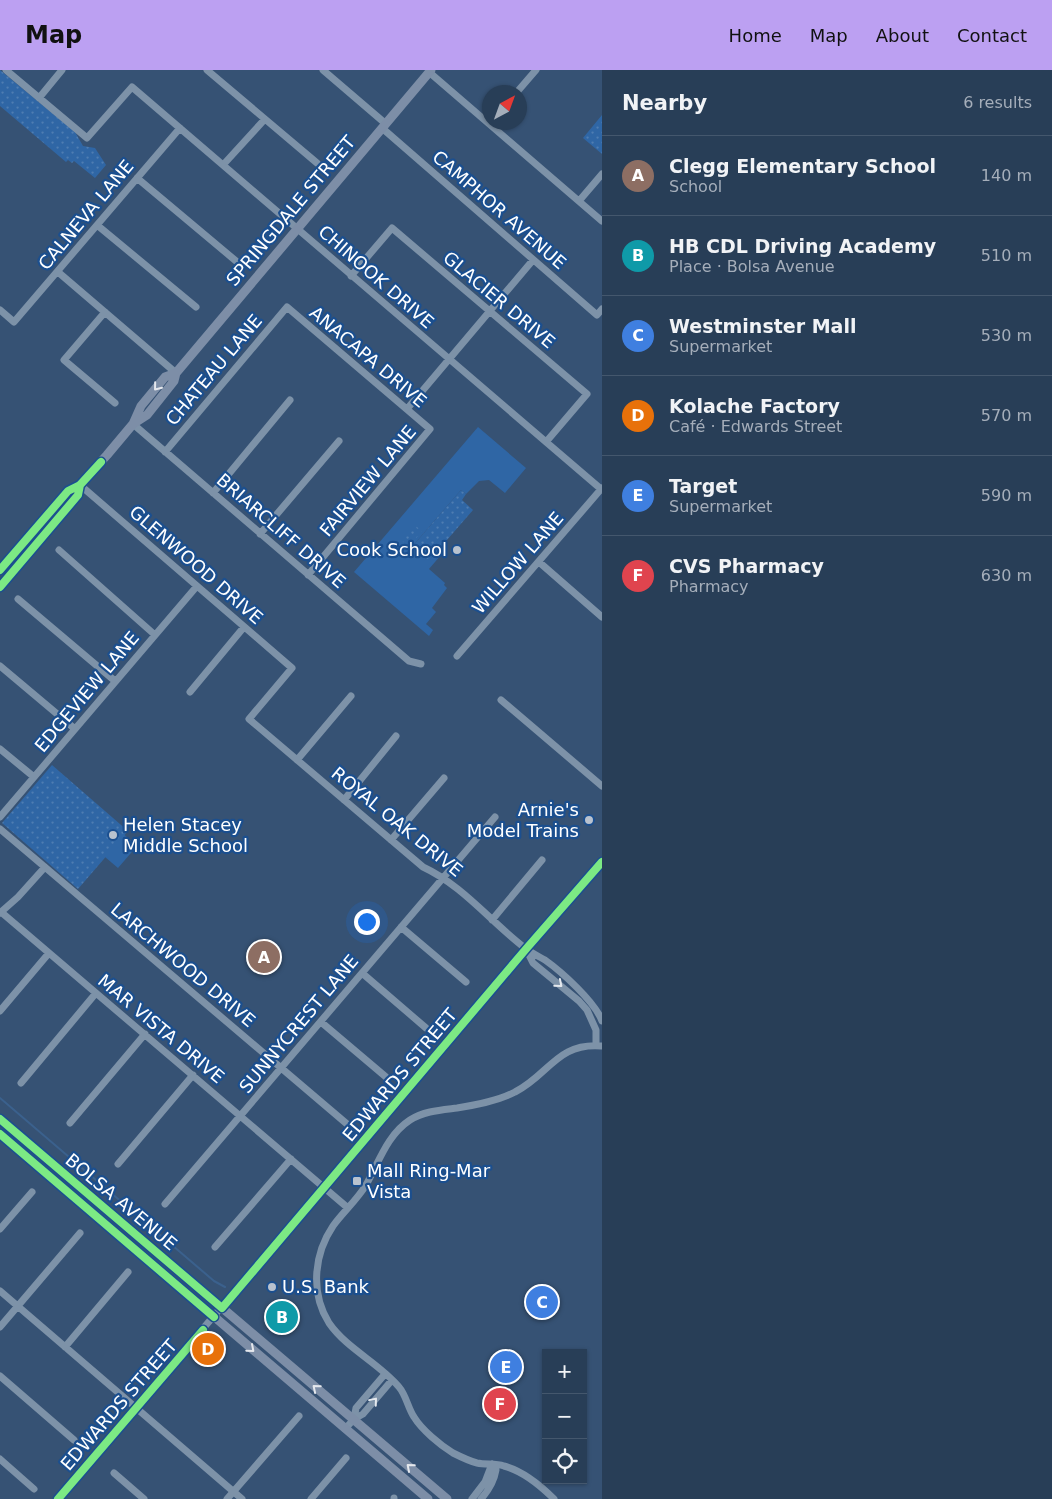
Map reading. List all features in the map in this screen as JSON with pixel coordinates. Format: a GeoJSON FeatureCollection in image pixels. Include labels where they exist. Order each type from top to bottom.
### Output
{"type":"FeatureCollection","features":[{"type":"Feature","properties":{"kind":"main road","name":"SPRINGDALE STREET"},"geometry":{"type":"LineString","coordinates":[[0,570],[68,491],[80,485],[133,424],[141,406],[165,377],[176,373],[430,71]]}},
{"type":"Feature","properties":{"kind":"main road","name":"SPRINGDALE STREET"},"geometry":{"type":"LineString","coordinates":[[0,587],[62,512],[78,496],[80,485]]}},
{"type":"Feature","properties":{"kind":"main road"},"geometry":{"type":"LineString","coordinates":[[60,501],[60,510],[62,512]]}},
{"type":"Feature","properties":{"kind":"main road","name":"BOLSA AVENUE"},"geometry":{"type":"LineString","coordinates":[[1,1127],[222,1308],[447,1499]]}},
{"type":"Feature","properties":{"kind":"main road","name":"BOLSA AVENUE"},"geometry":{"type":"LineString","coordinates":[[1,1127],[214,1317],[428,1499]]}},
{"type":"Feature","properties":{"kind":"street"},"geometry":{"type":"LineString","coordinates":[[6,70],[39,98],[62,70]]}},
{"type":"Feature","properties":{"kind":"street"},"geometry":{"type":"LineString","coordinates":[[207,70],[317,163]]}},
{"type":"Feature","properties":{"kind":"street","name":"CAMPHOR AVENUE"},"geometry":{"type":"LineString","coordinates":[[323,70],[597,315],[602,308]]}},
{"type":"Feature","properties":{"kind":"street"},"geometry":{"type":"LineString","coordinates":[[523,85],[536,70]]}},
{"type":"Feature","properties":{"kind":"street"},"geometry":{"type":"LineString","coordinates":[[430,71],[482,116]]}},
{"type":"Feature","properties":{"kind":"street","name":"CHINOOK DRIVE"},"geometry":{"type":"LineString","coordinates":[[39,98],[87,138],[132,86],[351,276],[602,489]]}},
{"type":"Feature","properties":{"kind":"street"},"geometry":{"type":"LineString","coordinates":[[223,165],[265,119]]}},
{"type":"Feature","properties":{"kind":"street","name":"CALNEVA LANE"},"geometry":{"type":"LineString","coordinates":[[0,310],[14,322],[180,128]]}},
{"type":"Feature","properties":{"kind":"street"},"geometry":{"type":"LineString","coordinates":[[498,130],[602,221]]}},
{"type":"Feature","properties":{"kind":"street"},"geometry":{"type":"LineString","coordinates":[[579,201],[602,174]]}},
{"type":"Feature","properties":{"kind":"street"},"geometry":{"type":"LineString","coordinates":[[137,178],[236,261]]}},
{"type":"Feature","properties":{"kind":"street"},"geometry":{"type":"LineString","coordinates":[[97,225],[196,307]]}},
{"type":"Feature","properties":{"kind":"street","name":"GLACIER DRIVE"},"geometry":{"type":"LineString","coordinates":[[351,276],[392,228],[490,311],[587,394],[546,442]]}},
{"type":"Feature","properties":{"kind":"street"},"geometry":{"type":"LineString","coordinates":[[407,409],[534,260]]}},
{"type":"Feature","properties":{"kind":"street"},"geometry":{"type":"LineString","coordinates":[[58,272],[176,373]]}},
{"type":"Feature","properties":{"kind":"street","name":"ANACAPA DRIVE"},"geometry":{"type":"LineString","coordinates":[[287,307],[430,429]]}},
{"type":"Feature","properties":{"kind":"street","name":"CHATEAU LANE"},"geometry":{"type":"LineString","coordinates":[[165,452],[287,307]]}},
{"type":"Feature","properties":{"kind":"street"},"geometry":{"type":"LineString","coordinates":[[105,312],[64,360],[115,403]]}},
{"type":"Feature","properties":{"kind":"street"},"geometry":{"type":"LineString","coordinates":[[213,493],[290,400]]}},
{"type":"Feature","properties":{"kind":"street","name":"BRIARCLIFF DRIVE"},"geometry":{"type":"LineString","coordinates":[[133,424],[409,662],[420,664]]}},
{"type":"Feature","properties":{"kind":"street","name":"FAIRVIEW LANE"},"geometry":{"type":"LineString","coordinates":[[308,575],[430,429]]}},
{"type":"Feature","properties":{"kind":"street"},"geometry":{"type":"LineString","coordinates":[[260,534],[339,441]]}},
{"type":"Feature","properties":{"kind":"street","name":"GLENWOOD DRIVE"},"geometry":{"type":"LineString","coordinates":[[80,485],[292,668],[249,719]]}},
{"type":"Feature","properties":{"kind":"street","name":"WILLOW LANE"},"geometry":{"type":"LineString","coordinates":[[457,656],[602,489]]}},
{"type":"Feature","properties":{"kind":"street"},"geometry":{"type":"LineString","coordinates":[[59,550],[155,635]]}},
{"type":"Feature","properties":{"kind":"street"},"geometry":{"type":"LineString","coordinates":[[539,562],[602,617]]}},
{"type":"Feature","properties":{"kind":"street","name":"EDGEVIEW LANE"},"geometry":{"type":"LineString","coordinates":[[0,817],[197,586]]}},
{"type":"Feature","properties":{"kind":"street"},"geometry":{"type":"LineString","coordinates":[[18,599],[115,681]]}},
{"type":"Feature","properties":{"kind":"street"},"geometry":{"type":"LineString","coordinates":[[190,692],[244,626]]}},
{"type":"Feature","properties":{"kind":"street"},"geometry":{"type":"LineString","coordinates":[[0,666],[75,729]]}},
{"type":"Feature","properties":{"kind":"street"},"geometry":{"type":"LineString","coordinates":[[297,760],[351,696]]}},
{"type":"Feature","properties":{"kind":"street"},"geometry":{"type":"LineString","coordinates":[[501,700],[602,786]]}},
{"type":"Feature","properties":{"kind":"street","name":"ROYAL OAK DRIVE"},"geometry":{"type":"LineString","coordinates":[[249,719],[423,867],[443,878],[526,949]]}},
{"type":"Feature","properties":{"kind":"street"},"geometry":{"type":"LineString","coordinates":[[344,800],[396,736]]}},
{"type":"Feature","properties":{"kind":"street"},"geometry":{"type":"LineString","coordinates":[[0,748],[34,777]]}},
{"type":"Feature","properties":{"kind":"street"},"geometry":{"type":"LineString","coordinates":[[391,840],[444,778]]}},
{"type":"Feature","properties":{"kind":"street","name":"SUNNYCREST LANE"},"geometry":{"type":"LineString","coordinates":[[165,1204],[495,818]]}},
{"type":"Feature","properties":{"kind":"street","name":"LARCHWOOD DRIVE"},"geometry":{"type":"LineString","coordinates":[[0,828],[347,1124]]}},
{"type":"Feature","properties":{"kind":"street"},"geometry":{"type":"LineString","coordinates":[[492,920],[542,860]]}},
{"type":"Feature","properties":{"kind":"street","name":"EDWARDS STREET"},"geometry":{"type":"LineString","coordinates":[[58,1499],[602,862]]}},
{"type":"Feature","properties":{"kind":"street"},"geometry":{"type":"LineString","coordinates":[[1,912],[18,897],[45,866]]}},
{"type":"Feature","properties":{"kind":"street","name":"MAR VISTA DRIVE"},"geometry":{"type":"LineString","coordinates":[[1,912],[348,1208]]}},
{"type":"Feature","properties":{"kind":"street"},"geometry":{"type":"LineString","coordinates":[[401,927],[466,982]]}},
{"type":"Feature","properties":{"kind":"street"},"geometry":{"type":"LineString","coordinates":[[526,949],[546,961],[585,995],[597,1010],[602,1021]]}},
{"type":"Feature","properties":{"kind":"street"},"geometry":{"type":"LineString","coordinates":[[526,949],[533,963],[579,1001],[587,1010],[596,1030],[599,1045],[578,1047],[564,1052],[532,1080],[509,1096],[477,1104],[432,1111],[410,1120],[390,1138],[365,1186],[333,1226],[319,1255],[317,1272],[319,1299],[323,1312],[334,1329],[399,1387],[415,1418],[442,1444],[464,1459],[492,1466],[502,1465],[525,1476],[554,1499]]}},
{"type":"Feature","properties":{"kind":"street"},"geometry":{"type":"LineString","coordinates":[[0,1011],[49,953]]}},
{"type":"Feature","properties":{"kind":"street"},"geometry":{"type":"LineString","coordinates":[[362,973],[426,1028]]}},
{"type":"Feature","properties":{"kind":"street"},"geometry":{"type":"LineString","coordinates":[[22,1083],[96,993]]}},
{"type":"Feature","properties":{"kind":"street"},"geometry":{"type":"LineString","coordinates":[[321,1022],[386,1077]]}},
{"type":"Feature","properties":{"kind":"street"},"geometry":{"type":"LineString","coordinates":[[70,1123],[145,1034]]}},
{"type":"Feature","properties":{"kind":"street"},"geometry":{"type":"LineString","coordinates":[[118,1164],[193,1075]]}},
{"type":"Feature","properties":{"kind":"street"},"geometry":{"type":"LineString","coordinates":[[215,1247],[290,1159]]}},
{"type":"Feature","properties":{"kind":"street"},"geometry":{"type":"LineString","coordinates":[[0,1230],[32,1192]]}},
{"type":"Feature","properties":{"kind":"street"},"geometry":{"type":"LineString","coordinates":[[0,1327],[80,1233]]}},
{"type":"Feature","properties":{"kind":"street"},"geometry":{"type":"LineString","coordinates":[[65,1347],[128,1272]]}},
{"type":"Feature","properties":{"kind":"street"},"geometry":{"type":"LineString","coordinates":[[0,1291],[242,1499]]}},
{"type":"Feature","properties":{"kind":"street"},"geometry":{"type":"LineString","coordinates":[[354,1419],[356,1408],[385,1374]]}},
{"type":"Feature","properties":{"kind":"street"},"geometry":{"type":"LineString","coordinates":[[0,1376],[74,1440]]}},
{"type":"Feature","properties":{"kind":"street"},"geometry":{"type":"LineString","coordinates":[[346,1429],[354,1419],[363,1414],[392,1380]]}},
{"type":"Feature","properties":{"kind":"street"},"geometry":{"type":"LineString","coordinates":[[227,1499],[299,1416]]}},
{"type":"Feature","properties":{"kind":"street"},"geometry":{"type":"LineString","coordinates":[[311,1499],[346,1458]]}},
{"type":"Feature","properties":{"kind":"street"},"geometry":{"type":"LineString","coordinates":[[0,1459],[34,1489]]}},
{"type":"Feature","properties":{"kind":"street"},"geometry":{"type":"LineString","coordinates":[[472,1499],[486,1482],[492,1466]]}},
{"type":"Feature","properties":{"kind":"street"},"geometry":{"type":"LineString","coordinates":[[481,1499],[492,1485],[496,1470],[492,1466]]}},
{"type":"Feature","properties":{"kind":"street"},"geometry":{"type":"LineString","coordinates":[[114,1472],[144,1499]]}},
{"type":"Feature","properties":{"kind":"shaded area"},"geometry":{"type":"Polygon","coordinates":[[[0,70],[75,132],[83,146],[95,148],[106,165],[95,178],[74,161],[72,163],[68,160],[66,162],[0,106],[0,70]]]}},
{"type":"Feature","properties":{"kind":"shaded area"},"geometry":{"type":"Polygon","coordinates":[[[602,115],[602,154],[583,138],[602,115]]]}},
{"type":"Feature","properties":{"kind":"shaded area"},"geometry":{"type":"Polygon","coordinates":[[[478,427],[526,468],[505,493],[489,480],[479,481],[466,494],[461,490],[411,548],[427,562],[437,552],[441,555],[429,569],[445,583],[444,585],[447,588],[432,608],[436,612],[426,624],[433,630],[429,636],[354,572],[478,427]]]}},
{"type":"Feature","properties":{"kind":"shaded area"},"geometry":{"type":"Polygon","coordinates":[[[461,490],[466,494],[462,500],[473,510],[427,563],[411,548],[461,490]]]}},
{"type":"Feature","properties":{"kind":"shaded area"},"geometry":{"type":"Polygon","coordinates":[[[413,524],[422,531],[409,547],[400,539],[413,524]]]}},
{"type":"Feature","properties":{"kind":"shaded area"},"geometry":{"type":"Polygon","coordinates":[[[52,765],[128,831],[78,889],[2,823],[52,765]]]}},
{"type":"Feature","properties":{"kind":"shaded area","name":"Helen Stacey Middle School"},"geometry":{"type":"Polygon","coordinates":[[[111,823],[137,846],[118,868],[92,846],[111,823]]]}},
{"type":"Feature","properties":{"kind":"waterway"},"geometry":{"type":"LineString","coordinates":[[0,1098],[214,1281],[225,1287]]}},
{"type":"Feature","properties":{"kind":"cycle path"},"geometry":{"type":"LineString","coordinates":[[0,570],[68,491],[80,485],[101,462]]}},
{"type":"Feature","properties":{"kind":"cycle path"},"geometry":{"type":"LineString","coordinates":[[0,587],[78,495],[80,485]]}},
{"type":"Feature","properties":{"kind":"cycle path"},"geometry":{"type":"LineString","coordinates":[[0,1119],[222,1308],[602,862]]}},
{"type":"Feature","properties":{"kind":"cycle path"},"geometry":{"type":"LineString","coordinates":[[0,1134],[214,1317]]}},
{"type":"Feature","properties":{"kind":"cycle path"},"geometry":{"type":"LineString","coordinates":[[58,1499],[203,1330]]}},
{"type":"Feature","properties":{"kind":"place","name":"Cook School"},"geometry":{"type":"Point","coordinates":[457,550]}},
{"type":"Feature","properties":{"kind":"place","name":"Arnie's Model Trains"},"geometry":{"type":"Point","coordinates":[589,820]}},
{"type":"Feature","properties":{"kind":"place","name":"Helen Stacey Middle School"},"geometry":{"type":"Point","coordinates":[113,835]}},
{"type":"Feature","properties":{"kind":"place","name":"Clegg Elementary School"},"geometry":{"type":"Point","coordinates":[264,957]}},
{"type":"Feature","properties":{"kind":"place","name":"Mall Ring-Mar Vista"},"geometry":{"type":"Point","coordinates":[357,1181]}},
{"type":"Feature","properties":{"kind":"place","name":"U.S. Bank"},"geometry":{"type":"Point","coordinates":[272,1287]}},
{"type":"Feature","properties":{"kind":"place","name":"Westminster Mall"},"geometry":{"type":"Point","coordinates":[542,1302]}},
{"type":"Feature","properties":{"kind":"place","name":"HB CDL Driving Academy"},"geometry":{"type":"Point","coordinates":[282,1317]}},
{"type":"Feature","properties":{"kind":"place","name":"Kolache Factory"},"geometry":{"type":"Point","coordinates":[208,1349]}},
{"type":"Feature","properties":{"kind":"place","name":"Target"},"geometry":{"type":"Point","coordinates":[506,1367]}},
{"type":"Feature","properties":{"kind":"place","name":"CVS Pharmacy"},"geometry":{"type":"Point","coordinates":[500,1404]}}]}
